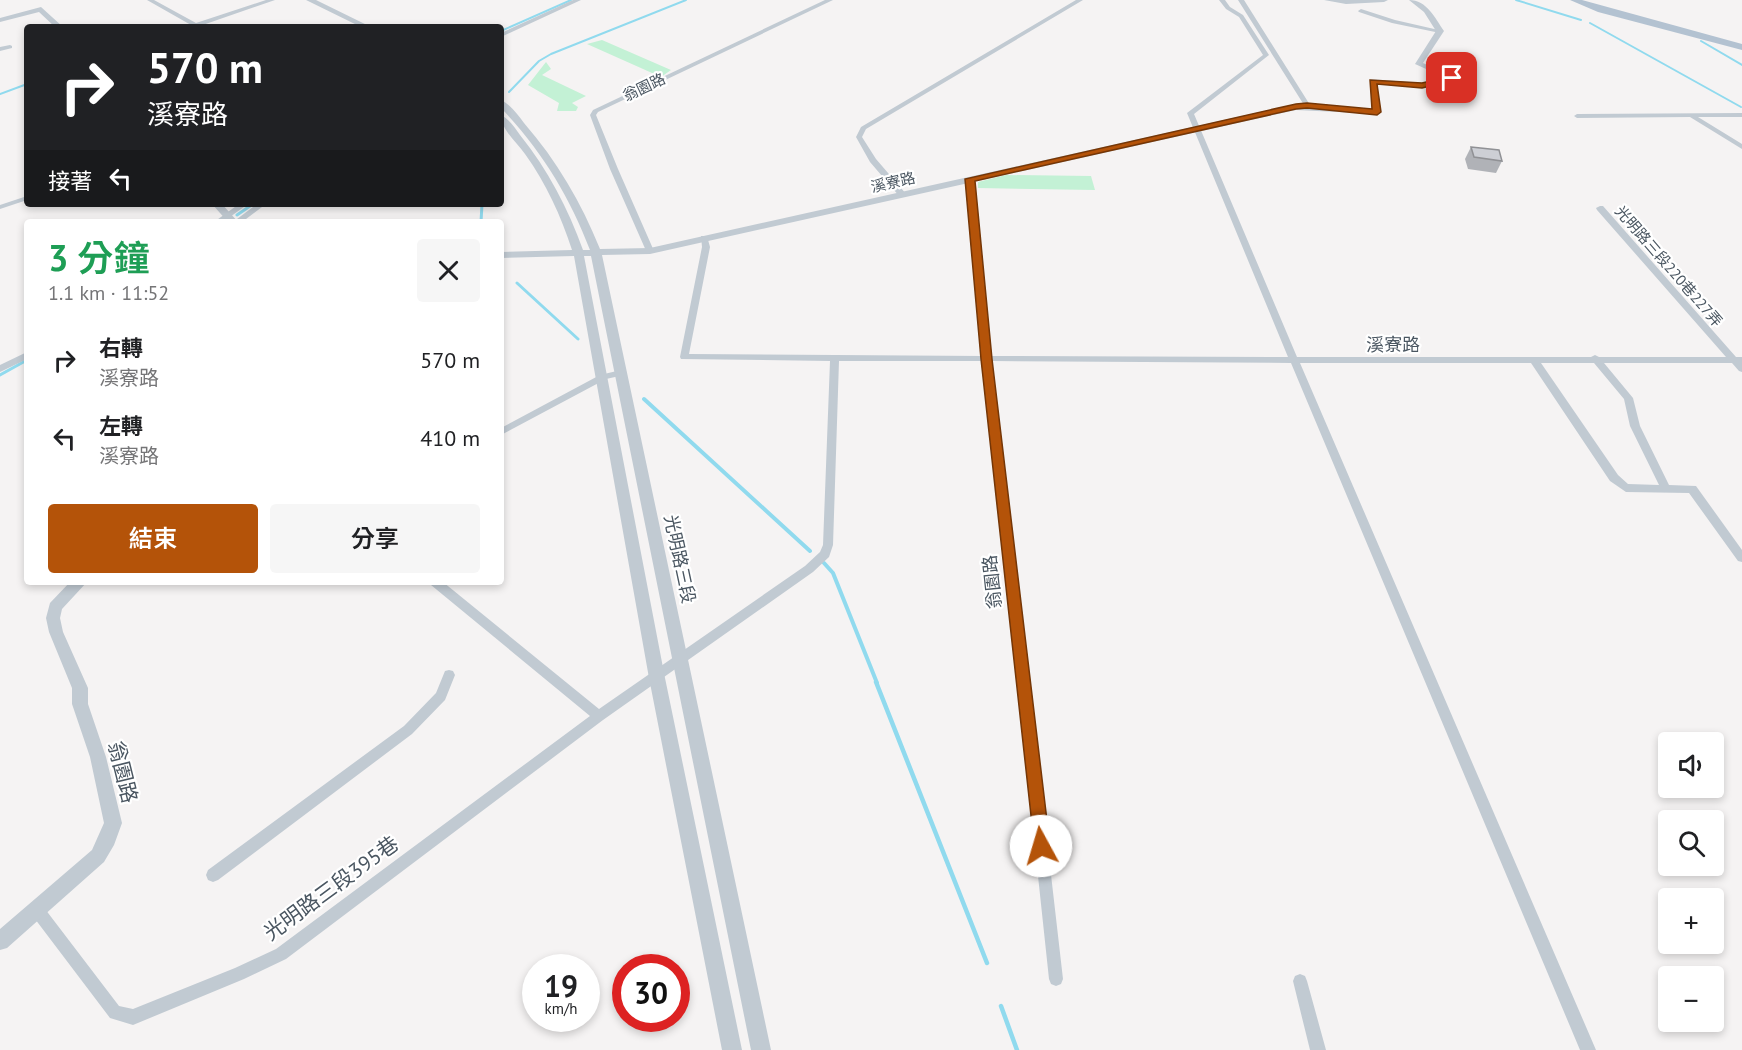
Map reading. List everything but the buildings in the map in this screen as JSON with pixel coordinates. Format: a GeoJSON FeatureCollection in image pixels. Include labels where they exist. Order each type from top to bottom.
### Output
{"type":"FeatureCollection","features":[{"type":"Feature","properties":{"kind":"main road"},"geometry":{"type":"LineString","coordinates":[[1574,0],[1601,10],[1742,47]]}},
{"type":"Feature","properties":{"kind":"street"},"geometry":{"type":"LineString","coordinates":[[150,0],[190,24]]}},
{"type":"Feature","properties":{"kind":"street"},"geometry":{"type":"LineString","coordinates":[[199,24],[272,0]]}},
{"type":"Feature","properties":{"kind":"street"},"geometry":{"type":"LineString","coordinates":[[310,0],[361,24]]}},
{"type":"Feature","properties":{"kind":"street"},"geometry":{"type":"LineString","coordinates":[[326,0],[374,24]]}},
{"type":"Feature","properties":{"kind":"street"},"geometry":{"type":"LineString","coordinates":[[504,27],[564,0]]}},
{"type":"Feature","properties":{"kind":"street"},"geometry":{"type":"LineString","coordinates":[[504,34],[578,0]]}},
{"type":"Feature","properties":{"kind":"street","name":"翁園路"},"geometry":{"type":"LineString","coordinates":[[650,250],[614,169],[593,115],[595,111],[830,0]]}},
{"type":"Feature","properties":{"kind":"street"},"geometry":{"type":"LineString","coordinates":[[903,195],[864,147],[859,137],[863,128],[1080,0]]}},
{"type":"Feature","properties":{"kind":"street"},"geometry":{"type":"LineString","coordinates":[[1222,0],[1228,8],[1241,16],[1266,55],[1190,113],[1588,1050]]}},
{"type":"Feature","properties":{"kind":"street"},"geometry":{"type":"LineString","coordinates":[[1241,0],[1307,105]]}},
{"type":"Feature","properties":{"kind":"street"},"geometry":{"type":"LineString","coordinates":[[1328,0],[1346,2],[1384,0]]}},
{"type":"Feature","properties":{"kind":"street"},"geometry":{"type":"LineString","coordinates":[[1413,0],[1427,11],[1440,31]]}},
{"type":"Feature","properties":{"kind":"street"},"geometry":{"type":"LineString","coordinates":[[0,20],[41,9],[56,24]]}},
{"type":"Feature","properties":{"kind":"street"},"geometry":{"type":"LineString","coordinates":[[1361,11],[1394,22],[1440,31]]}},
{"type":"Feature","properties":{"kind":"street","name":"溪寮路"},"geometry":{"type":"LineString","coordinates":[[579,254],[650,250],[1307,105],[1377,112],[1373,81],[1422,85],[1452,78],[1419,64],[1425,52],[1438,39],[1440,31]]}},
{"type":"Feature","properties":{"kind":"street"},"geometry":{"type":"LineString","coordinates":[[0,49],[10,47]]}},
{"type":"Feature","properties":{"kind":"street","name":"光明路三段"},"geometry":{"type":"LineString","coordinates":[[504,106],[535,138],[557,168],[580,209],[596,253],[682,658],[692,724],[761,1050]]}},
{"type":"Feature","properties":{"kind":"street"},"geometry":{"type":"LineString","coordinates":[[1577,116],[1742,116]]}},
{"type":"Feature","properties":{"kind":"street"},"geometry":{"type":"LineString","coordinates":[[1693,117],[1742,147]]}},
{"type":"Feature","properties":{"kind":"street"},"geometry":{"type":"LineString","coordinates":[[504,122],[545,173],[566,213],[579,254],[657,678],[732,1050]]}},
{"type":"Feature","properties":{"kind":"street","name":"翁園路"},"geometry":{"type":"LineString","coordinates":[[970,179],[987,359],[1056,979]]}},
{"type":"Feature","properties":{"kind":"street"},"geometry":{"type":"LineString","coordinates":[[0,207],[24,199]]}},
{"type":"Feature","properties":{"kind":"street"},"geometry":{"type":"LineString","coordinates":[[227,219],[241,207]]}},
{"type":"Feature","properties":{"kind":"street"},"geometry":{"type":"LineString","coordinates":[[241,219],[258,207]]}},
{"type":"Feature","properties":{"kind":"street","name":"光明路三段220巷227弄"},"geometry":{"type":"LineString","coordinates":[[1600,208],[1738,360],[1742,369]]}},
{"type":"Feature","properties":{"kind":"street","name":"溪寮路"},"geometry":{"type":"LineString","coordinates":[[704,238],[706,247],[684,357],[1738,360]]}},
{"type":"Feature","properties":{"kind":"street"},"geometry":{"type":"LineString","coordinates":[[504,255],[579,254]]}},
{"type":"Feature","properties":{"kind":"street"},"geometry":{"type":"LineString","coordinates":[[0,369],[24,357]]}},
{"type":"Feature","properties":{"kind":"street"},"geometry":{"type":"LineString","coordinates":[[657,678],[809,569],[825,554],[828,545],[835,358]]}},
{"type":"Feature","properties":{"kind":"street"},"geometry":{"type":"LineString","coordinates":[[1595,358],[1629,398],[1635,426],[1666,489]]}},
{"type":"Feature","properties":{"kind":"street"},"geometry":{"type":"LineString","coordinates":[[1534,360],[1614,478],[1626,488],[1692,489],[1742,558]]}},
{"type":"Feature","properties":{"kind":"street"},"geometry":{"type":"LineString","coordinates":[[504,430],[603,377],[621,373]]}},
{"type":"Feature","properties":{"kind":"street","name":"翁園路"},"geometry":{"type":"LineString","coordinates":[[0,941],[98,856],[108,839],[113,823],[98,757],[80,704],[80,688],[56,632],[53,618],[64,596],[77,585]]}},
{"type":"Feature","properties":{"kind":"street"},"geometry":{"type":"LineString","coordinates":[[439,585],[599,716]]}},
{"type":"Feature","properties":{"kind":"street"},"geometry":{"type":"LineString","coordinates":[[213,875],[408,730],[441,696],[449,675]]}},
{"type":"Feature","properties":{"kind":"street","name":"光明路三段395巷"},"geometry":{"type":"LineString","coordinates":[[38,910],[115,1013],[133,1017],[239,974],[281,954],[599,716],[657,678]]}},
{"type":"Feature","properties":{"kind":"street"},"geometry":{"type":"LineString","coordinates":[[1300,981],[1318,1050]]}},
{"type":"Feature","properties":{"kind":"green space"},"geometry":{"type":"Polygon","coordinates":[[[602,40],[671,70],[661,77],[587,44],[602,40]]]}},
{"type":"Feature","properties":{"kind":"green space"},"geometry":{"type":"Polygon","coordinates":[[[546,62],[551,69],[542,75],[586,96],[572,103],[578,107],[576,111],[557,111],[559,103],[528,85],[546,62]]]}},
{"type":"Feature","properties":{"kind":"green space"},"geometry":{"type":"Polygon","coordinates":[[[1006,175],[1091,176],[1095,190],[978,188],[978,182],[1006,175]]]}},
{"type":"Feature","properties":{"kind":"waterway"},"geometry":{"type":"LineString","coordinates":[[504,30],[571,0]]}},
{"type":"Feature","properties":{"kind":"waterway"},"geometry":{"type":"LineString","coordinates":[[509,92],[539,61],[551,54],[686,0]]}},
{"type":"Feature","properties":{"kind":"waterway"},"geometry":{"type":"LineString","coordinates":[[1516,0],[1581,20]]}},
{"type":"Feature","properties":{"kind":"waterway"},"geometry":{"type":"LineString","coordinates":[[1590,23],[1741,107]]}},
{"type":"Feature","properties":{"kind":"waterway"},"geometry":{"type":"LineString","coordinates":[[1701,41],[1742,65]]}},
{"type":"Feature","properties":{"kind":"waterway"},"geometry":{"type":"LineString","coordinates":[[0,94],[24,85]]}},
{"type":"Feature","properties":{"kind":"waterway"},"geometry":{"type":"LineString","coordinates":[[237,215],[249,207]]}},
{"type":"Feature","properties":{"kind":"waterway"},"geometry":{"type":"LineString","coordinates":[[481,219],[482,207]]}},
{"type":"Feature","properties":{"kind":"waterway"},"geometry":{"type":"LineString","coordinates":[[517,283],[578,339]]}},
{"type":"Feature","properties":{"kind":"waterway"},"geometry":{"type":"LineString","coordinates":[[0,375],[24,362]]}},
{"type":"Feature","properties":{"kind":"waterway"},"geometry":{"type":"LineString","coordinates":[[644,399],[810,551]]}},
{"type":"Feature","properties":{"kind":"waterway"},"geometry":{"type":"LineString","coordinates":[[824,563],[833,573],[877,683]]}},
{"type":"Feature","properties":{"kind":"waterway"},"geometry":{"type":"LineString","coordinates":[[876,682],[987,963]]}},
{"type":"Feature","properties":{"kind":"waterway"},"geometry":{"type":"LineString","coordinates":[[1001,1006],[1017,1050]]}},
{"type":"Feature","properties":{"kind":"route"},"geometry":{"type":"LineString","coordinates":[[1041,846],[987,359],[970,179],[1307,105],[1377,112],[1373,81],[1422,85],[1452,78]]}}]}
